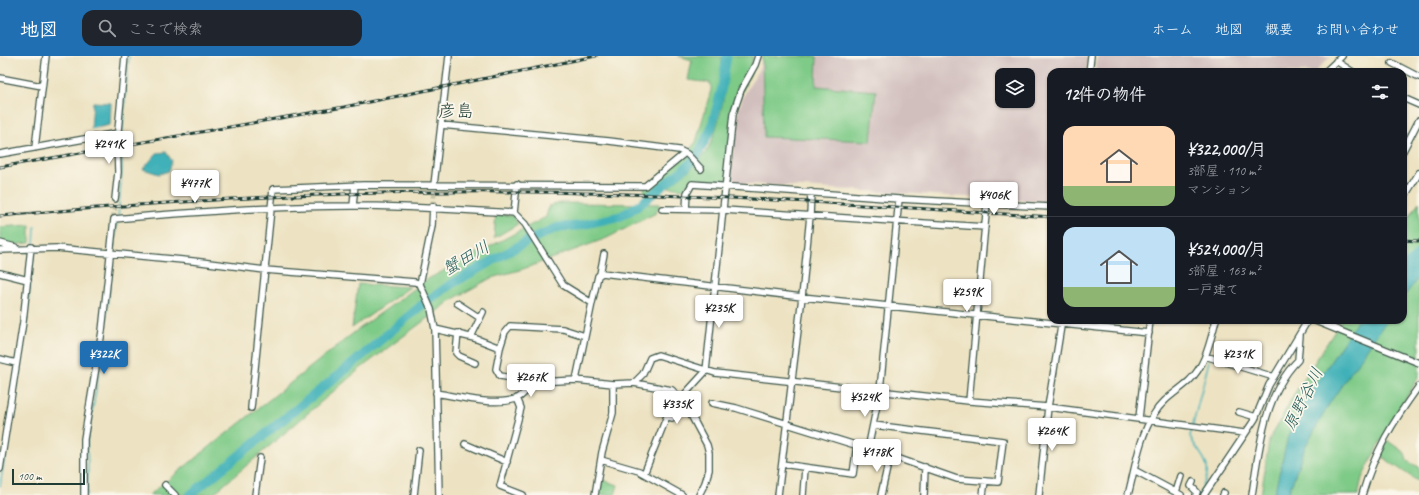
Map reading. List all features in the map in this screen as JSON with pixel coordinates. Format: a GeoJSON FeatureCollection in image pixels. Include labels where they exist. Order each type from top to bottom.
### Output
{"type":"FeatureCollection","features":[{"type":"Feature","properties":{"kind":"street"},"geometry":{"type":"LineString","coordinates":[[35,148],[46,56]]}},
{"type":"Feature","properties":{"kind":"street"},"geometry":{"type":"LineString","coordinates":[[115,199],[118,133],[126,56]]}},
{"type":"Feature","properties":{"kind":"street"},"geometry":{"type":"LineString","coordinates":[[434,185],[449,56]]}},
{"type":"Feature","properties":{"kind":"street"},"geometry":{"type":"LineString","coordinates":[[644,474],[667,416],[672,418],[682,400],[706,371],[733,114],[742,90],[758,56]]}},
{"type":"Feature","properties":{"kind":"street"},"geometry":{"type":"LineString","coordinates":[[1090,68],[1091,56]]}},
{"type":"Feature","properties":{"kind":"street"},"geometry":{"type":"LineString","coordinates":[[1330,68],[1342,56]]}},
{"type":"Feature","properties":{"kind":"street"},"geometry":{"type":"LineString","coordinates":[[1336,61],[1347,68]]}},
{"type":"Feature","properties":{"kind":"street"},"geometry":{"type":"LineString","coordinates":[[1392,63],[1402,68]]}},
{"type":"Feature","properties":{"kind":"street"},"geometry":{"type":"LineString","coordinates":[[1407,71],[1419,77]]}},
{"type":"Feature","properties":{"kind":"street"},"geometry":{"type":"LineString","coordinates":[[0,78],[42,86]]}},
{"type":"Feature","properties":{"kind":"street"},"geometry":{"type":"LineString","coordinates":[[1407,100],[1419,105]]}},
{"type":"Feature","properties":{"kind":"street"},"geometry":{"type":"LineString","coordinates":[[1407,143],[1419,120]]}},
{"type":"Feature","properties":{"kind":"street"},"geometry":{"type":"LineString","coordinates":[[441,125],[609,141],[686,154],[701,169]]}},
{"type":"Feature","properties":{"kind":"street"},"geometry":{"type":"LineString","coordinates":[[0,154],[118,133]]}},
{"type":"Feature","properties":{"kind":"street"},"geometry":{"type":"LineString","coordinates":[[251,408],[273,189],[355,185],[517,184],[645,186],[686,154]]}},
{"type":"Feature","properties":{"kind":"street"},"geometry":{"type":"LineString","coordinates":[[1407,192],[1419,173]]}},
{"type":"Feature","properties":{"kind":"street"},"geometry":{"type":"LineString","coordinates":[[514,213],[517,184]]}},
{"type":"Feature","properties":{"kind":"street"},"geometry":{"type":"LineString","coordinates":[[686,210],[687,193],[692,184],[899,199],[1047,207]]}},
{"type":"Feature","properties":{"kind":"street"},"geometry":{"type":"LineString","coordinates":[[353,206],[355,185]]}},
{"type":"Feature","properties":{"kind":"street"},"geometry":{"type":"LineString","coordinates":[[778,495],[802,297],[811,192]]}},
{"type":"Feature","properties":{"kind":"street"},"geometry":{"type":"LineString","coordinates":[[868,448],[880,390],[899,199]]}},
{"type":"Feature","properties":{"kind":"street"},"geometry":{"type":"LineString","coordinates":[[969,401],[987,203]]}},
{"type":"Feature","properties":{"kind":"street"},"geometry":{"type":"LineString","coordinates":[[84,495],[84,439],[102,331],[110,253],[118,218],[353,206],[433,207],[514,213],[525,224],[563,285],[592,303]]}},
{"type":"Feature","properties":{"kind":"street"},"geometry":{"type":"LineString","coordinates":[[433,207],[432,226],[422,286],[431,309],[435,328],[439,495]]}},
{"type":"Feature","properties":{"kind":"street"},"geometry":{"type":"LineString","coordinates":[[662,209],[724,210],[985,227]]}},
{"type":"Feature","properties":{"kind":"street"},"geometry":{"type":"LineString","coordinates":[[0,243],[18,248]]}},
{"type":"Feature","properties":{"kind":"street"},"geometry":{"type":"LineString","coordinates":[[0,250],[31,247],[110,253],[265,270],[415,282],[422,286]]}},
{"type":"Feature","properties":{"kind":"street"},"geometry":{"type":"LineString","coordinates":[[0,469],[28,280],[31,247]]}},
{"type":"Feature","properties":{"kind":"street"},"geometry":{"type":"LineString","coordinates":[[576,380],[604,254]]}},
{"type":"Feature","properties":{"kind":"street"},"geometry":{"type":"LineString","coordinates":[[0,273],[28,280]]}},
{"type":"Feature","properties":{"kind":"street"},"geometry":{"type":"LineString","coordinates":[[600,274],[802,297],[1047,321]]}},
{"type":"Feature","properties":{"kind":"street"},"geometry":{"type":"LineString","coordinates":[[457,303],[480,318]]}},
{"type":"Feature","properties":{"kind":"street"},"geometry":{"type":"LineString","coordinates":[[471,337],[483,312]]}},
{"type":"Feature","properties":{"kind":"street"},"geometry":{"type":"LineString","coordinates":[[1039,495],[1048,407],[1062,324]]}},
{"type":"Feature","properties":{"kind":"street"},"geometry":{"type":"LineString","coordinates":[[1078,324],[1149,333]]}},
{"type":"Feature","properties":{"kind":"street"},"geometry":{"type":"LineString","coordinates":[[1139,418],[1150,324]]}},
{"type":"Feature","properties":{"kind":"street"},"geometry":{"type":"LineString","coordinates":[[1128,495],[1134,470],[1150,421],[1167,398],[1189,381],[1205,356],[1215,324]]}},
{"type":"Feature","properties":{"kind":"street"},"geometry":{"type":"LineString","coordinates":[[1204,495],[1256,417],[1274,377],[1306,324]]}},
{"type":"Feature","properties":{"kind":"street"},"geometry":{"type":"LineString","coordinates":[[1322,324],[1419,363]]}},
{"type":"Feature","properties":{"kind":"street"},"geometry":{"type":"LineString","coordinates":[[585,336],[563,329],[510,326],[505,332],[496,369],[500,376],[537,382],[576,380],[613,384],[634,383],[656,388],[668,388],[678,394],[707,444],[709,453],[710,462],[707,477],[699,495]]}},
{"type":"Feature","properties":{"kind":"street"},"geometry":{"type":"LineString","coordinates":[[435,328],[458,333],[500,348]]}},
{"type":"Feature","properties":{"kind":"street"},"geometry":{"type":"LineString","coordinates":[[458,333],[456,353],[459,356],[475,362]]}},
{"type":"Feature","properties":{"kind":"street"},"geometry":{"type":"LineString","coordinates":[[1252,495],[1261,438],[1266,419],[1287,371],[1298,360],[1300,335]]}},
{"type":"Feature","properties":{"kind":"street"},"geometry":{"type":"LineString","coordinates":[[634,383],[643,374],[650,358],[655,355],[675,359],[706,371],[969,401],[1048,407],[1244,433]]}},
{"type":"Feature","properties":{"kind":"street"},"geometry":{"type":"LineString","coordinates":[[1205,356],[1274,377]]}},
{"type":"Feature","properties":{"kind":"street"},"geometry":{"type":"LineString","coordinates":[[0,359],[16,363]]}},
{"type":"Feature","properties":{"kind":"street"},"geometry":{"type":"LineString","coordinates":[[436,392],[471,399],[506,401],[517,398],[530,385],[537,382]]}},
{"type":"Feature","properties":{"kind":"street"},"geometry":{"type":"LineString","coordinates":[[595,495],[601,460],[613,413],[613,384]]}},
{"type":"Feature","properties":{"kind":"street"},"geometry":{"type":"LineString","coordinates":[[1362,495],[1374,458],[1387,432],[1419,386]]}},
{"type":"Feature","properties":{"kind":"street"},"geometry":{"type":"LineString","coordinates":[[517,398],[521,408],[500,486],[523,495]]}},
{"type":"Feature","properties":{"kind":"street"},"geometry":{"type":"LineString","coordinates":[[712,403],[736,408],[868,448],[957,478],[998,482],[1003,441],[873,425]]}},
{"type":"Feature","properties":{"kind":"street"},"geometry":{"type":"LineString","coordinates":[[1239,412],[1256,417]]}},
{"type":"Feature","properties":{"kind":"street"},"geometry":{"type":"LineString","coordinates":[[465,444],[507,462]]}},
{"type":"Feature","properties":{"kind":"street"},"geometry":{"type":"LineString","coordinates":[[782,464],[853,474],[857,445]]}},
{"type":"Feature","properties":{"kind":"street"},"geometry":{"type":"LineString","coordinates":[[414,495],[419,450]]}},
{"type":"Feature","properties":{"kind":"street"},"geometry":{"type":"LineString","coordinates":[[881,495],[890,455]]}},
{"type":"Feature","properties":{"kind":"street"},"geometry":{"type":"LineString","coordinates":[[255,495],[260,458]]}},
{"type":"Feature","properties":{"kind":"street"},"geometry":{"type":"LineString","coordinates":[[601,460],[632,468],[682,495]]}},
{"type":"Feature","properties":{"kind":"street"},"geometry":{"type":"LineString","coordinates":[[924,495],[925,467]]}},
{"type":"Feature","properties":{"kind":"street"},"geometry":{"type":"LineString","coordinates":[[803,495],[805,468]]}},
{"type":"Feature","properties":{"kind":"street"},"geometry":{"type":"LineString","coordinates":[[1134,470],[1178,494],[1181,476]]}},
{"type":"Feature","properties":{"kind":"street"},"geometry":{"type":"LineString","coordinates":[[983,495],[985,481]]}},
{"type":"Feature","properties":{"kind":"street"},"geometry":{"type":"LineString","coordinates":[[1193,482],[1191,486],[1197,492],[1196,495]]}},
{"type":"Feature","properties":{"kind":"street"},"geometry":{"type":"LineString","coordinates":[[165,485],[174,493]]}},
{"type":"Feature","properties":{"kind":"shaded area"},"geometry":{"type":"Polygon","coordinates":[[[763,56],[1088,56],[1086,68],[1047,68],[1047,202],[735,183],[730,178],[738,112],[743,97],[760,67],[763,56]]]}},
{"type":"Feature","properties":{"kind":"shaded area"},"geometry":{"type":"Polygon","coordinates":[[[1097,56],[1331,56],[1319,68],[1096,68],[1097,56]]]}},
{"type":"Feature","properties":{"kind":"green space"},"geometry":{"type":"Polygon","coordinates":[[[678,56],[722,56],[721,79],[716,104],[709,127],[693,157],[657,187],[645,193],[644,188],[684,156],[696,142],[711,90],[711,83],[688,80],[692,60],[678,56]]]}},
{"type":"Feature","properties":{"kind":"green space"},"geometry":{"type":"Polygon","coordinates":[[[730,56],[753,56],[750,74],[734,110],[727,180],[691,181],[683,189],[668,187],[695,164],[709,147],[718,123],[727,80],[730,56]]]}},
{"type":"Feature","properties":{"kind":"green space"},"geometry":{"type":"Polygon","coordinates":[[[762,56],[817,56],[816,86],[876,91],[871,141],[764,137],[762,56]]]}},
{"type":"Feature","properties":{"kind":"green space"},"geometry":{"type":"Polygon","coordinates":[[[1419,202],[1419,376],[1377,448],[1362,478],[1358,495],[1261,495],[1269,441],[1293,396],[1339,324],[1407,324],[1407,221],[1419,202]]]}},
{"type":"Feature","properties":{"kind":"green space"},"geometry":{"type":"Polygon","coordinates":[[[561,203],[660,204],[656,213],[607,238],[523,269],[491,278],[453,299],[361,368],[212,495],[149,495],[356,331],[428,279],[546,217],[549,206],[561,203]]]}},
{"type":"Feature","properties":{"kind":"green space"},"geometry":{"type":"Polygon","coordinates":[[[496,214],[513,216],[518,224],[494,238],[496,214]]]}},
{"type":"Feature","properties":{"kind":"green space"},"geometry":{"type":"Polygon","coordinates":[[[30,225],[30,243],[0,246],[0,227],[30,225]]]}},
{"type":"Feature","properties":{"kind":"green space"},"geometry":{"type":"Polygon","coordinates":[[[358,284],[410,287],[352,328],[358,284]]]}},
{"type":"Feature","properties":{"kind":"green space"},"geometry":{"type":"Polygon","coordinates":[[[1388,441],[1405,453],[1407,461],[1419,467],[1419,482],[1381,456],[1388,441]]]}},
{"type":"Feature","properties":{"kind":"green space"},"geometry":{"type":"Polygon","coordinates":[[[603,480],[618,485],[615,495],[604,495],[599,493],[603,480]]]}},
{"type":"Feature","properties":{"kind":"water"},"geometry":{"type":"Polygon","coordinates":[[[93,102],[111,103],[110,125],[91,129],[93,102]]]}},
{"type":"Feature","properties":{"kind":"water"},"geometry":{"type":"Polygon","coordinates":[[[166,152],[172,161],[169,171],[159,174],[143,169],[157,153],[166,152]]]}},
{"type":"Feature","properties":{"kind":"water"},"geometry":{"type":"Polygon","coordinates":[[[1419,254],[1419,277],[1407,293],[1407,266],[1419,254]]]}},
{"type":"Feature","properties":{"kind":"water"},"geometry":{"type":"Polygon","coordinates":[[[1355,324],[1384,324],[1331,401],[1305,447],[1288,495],[1274,495],[1287,441],[1306,399],[1355,324]]]}},
{"type":"Feature","properties":{"kind":"waterway"},"geometry":{"type":"LineString","coordinates":[[118,218],[122,170],[122,136],[129,56]]}},
{"type":"Feature","properties":{"kind":"waterway","name":"蟹田川"},"geometry":{"type":"LineString","coordinates":[[190,495],[357,360],[423,304],[450,285],[529,240],[559,227],[577,226],[621,216],[638,206],[686,167],[696,158],[711,129],[722,87],[727,56]]}},
{"type":"Feature","properties":{"kind":"waterway"},"geometry":{"type":"LineString","coordinates":[[114,247],[117,221]]}},
{"type":"Feature","properties":{"kind":"waterway"},"geometry":{"type":"LineString","coordinates":[[34,247],[35,227]]}},
{"type":"Feature","properties":{"kind":"waterway"},"geometry":{"type":"LineString","coordinates":[[19,362],[26,322],[34,251]]}},
{"type":"Feature","properties":{"kind":"waterway","name":"原野谷川"},"geometry":{"type":"LineString","coordinates":[[1407,264],[1419,254]]}},
{"type":"Feature","properties":{"kind":"waterway"},"geometry":{"type":"LineString","coordinates":[[87,495],[87,441],[100,367],[113,258]]}},
{"type":"Feature","properties":{"kind":"waterway"},"geometry":{"type":"LineString","coordinates":[[1199,495],[1206,479],[1207,469],[1204,459],[1190,436],[1209,361]]}},
{"type":"Feature","properties":{"kind":"waterway"},"geometry":{"type":"LineString","coordinates":[[0,486],[17,380]]}},
{"type":"Feature","properties":{"kind":"tunnel"},"geometry":{"type":"LineString","coordinates":[[433,206],[434,185]]}},
{"type":"Feature","properties":{"kind":"tunnel"},"geometry":{"type":"LineString","coordinates":[[114,219],[115,199]]}},
{"type":"Feature","properties":{"kind":"railway"},"geometry":{"type":"LineString","coordinates":[[0,167],[344,107],[596,56]]}},
{"type":"Feature","properties":{"kind":"railway"},"geometry":{"type":"LineString","coordinates":[[0,216],[166,203],[332,194],[519,192],[595,193],[747,199],[1047,217]]}},
{"type":"Feature","properties":{"kind":"railway"},"geometry":{"type":"LineString","coordinates":[[1407,240],[1419,241]]}},
{"type":"Feature","properties":{"kind":"district","name":"彦島"},"geometry":{"type":"Point","coordinates":[456,111]}}]}
